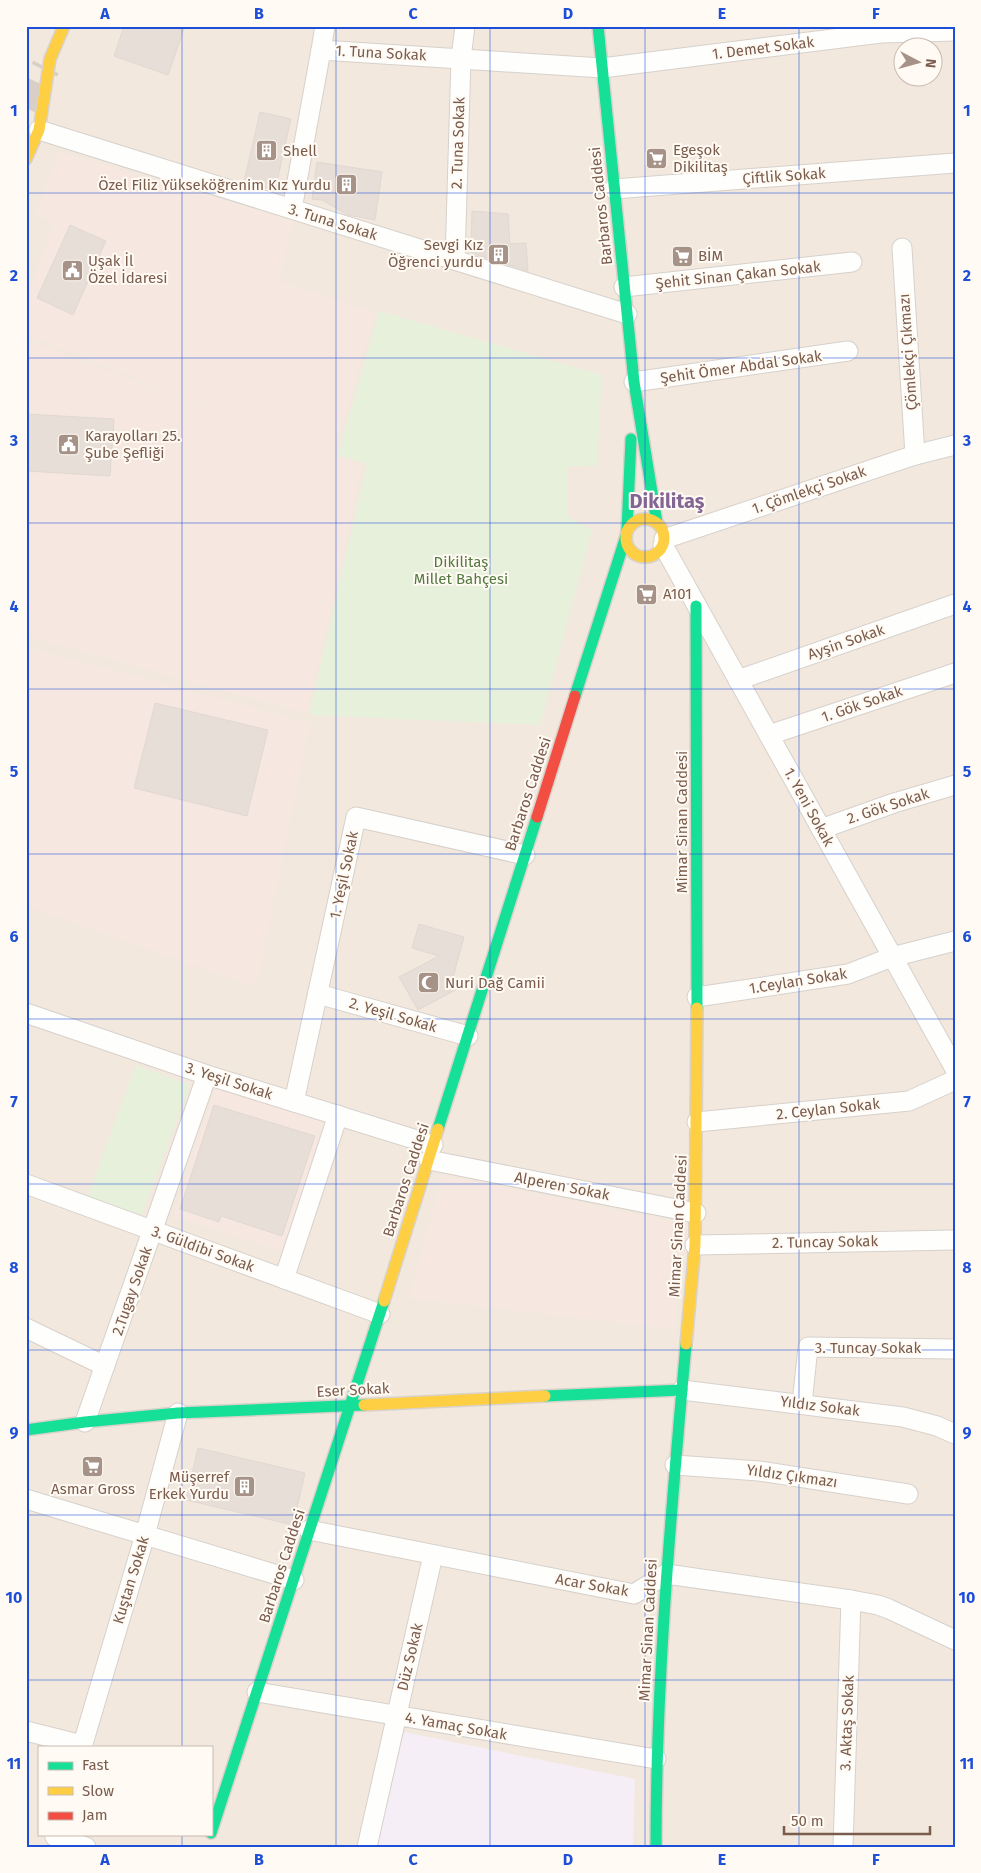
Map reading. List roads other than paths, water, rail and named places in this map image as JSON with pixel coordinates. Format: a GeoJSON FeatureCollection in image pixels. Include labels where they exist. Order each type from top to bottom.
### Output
{"type":"FeatureCollection","features":[{"type":"Feature","properties":{"kind":"main road"},"geometry":{"type":"LineString","coordinates":[[26,159],[39,130],[50,59],[64,26]]}},
{"type":"Feature","properties":{"kind":"main road","name":"Barbaros Caddesi"},"geometry":{"type":"LineString","coordinates":[[212,1831],[351,1405],[627,533],[634,382],[598,26]]}},
{"type":"Feature","properties":{"kind":"main road"},"geometry":{"type":"LineString","coordinates":[[634,382],[661,536],[658,552],[652,556],[644,557],[637,555],[630,550],[627,544],[627,533],[635,521],[640,519],[646,518],[661,536]]}},
{"type":"Feature","properties":{"kind":"main road","name":"Mimar Sinan Caddesi"},"geometry":{"type":"LineString","coordinates":[[656,1847],[656,1760],[666,1574],[696,1213],[696,606]]}},
{"type":"Feature","properties":{"kind":"main road","name":"Eser Sokak"},"geometry":{"type":"LineString","coordinates":[[26,1430],[178,1413],[682,1390]]}},
{"type":"Feature","properties":{"kind":"street"},"geometry":{"type":"LineString","coordinates":[[321,50],[325,26]]}},
{"type":"Feature","properties":{"kind":"street","name":"2. Tuna Sokak"},"geometry":{"type":"LineString","coordinates":[[455,260],[461,58],[465,26]]}},
{"type":"Feature","properties":{"kind":"street","name":"1. Demet Sokak"},"geometry":{"type":"LineString","coordinates":[[602,68],[881,33],[955,31]]}},
{"type":"Feature","properties":{"kind":"street","name":"1. Tuna Sokak"},"geometry":{"type":"LineString","coordinates":[[292,209],[321,50],[602,68]]}},
{"type":"Feature","properties":{"kind":"street","name":"3. Tuna Sokak"},"geometry":{"type":"LineString","coordinates":[[39,130],[627,314]]}},
{"type":"Feature","properties":{"kind":"street","name":"Çiftlik Sokak"},"geometry":{"type":"LineString","coordinates":[[614,189],[955,163]]}},
{"type":"Feature","properties":{"kind":"street","name":"Çömlekçi Çıkmazı"},"geometry":{"type":"LineString","coordinates":[[902,248],[915,455]]}},
{"type":"Feature","properties":{"kind":"street","name":"Şehit Sinan Çakan Sokak"},"geometry":{"type":"LineString","coordinates":[[624,288],[852,262]]}},
{"type":"Feature","properties":{"kind":"street","name":"Şehit Ömer Abdal Sokak"},"geometry":{"type":"LineString","coordinates":[[634,382],[848,351]]}},
{"type":"Feature","properties":{"kind":"street","name":"1. Çömlekçi Sokak"},"geometry":{"type":"LineString","coordinates":[[661,536],[915,455],[955,446]]}},
{"type":"Feature","properties":{"kind":"street","name":"1. Yeni Sokak"},"geometry":{"type":"LineString","coordinates":[[661,536],[696,606],[955,1069]]}},
{"type":"Feature","properties":{"kind":"street","name":"Ayşin Sokak"},"geometry":{"type":"LineString","coordinates":[[738,680],[955,604]]}},
{"type":"Feature","properties":{"kind":"street","name":"1. Gök Sokak"},"geometry":{"type":"LineString","coordinates":[[768,735],[955,672]]}},
{"type":"Feature","properties":{"kind":"street","name":"2. Gök Sokak"},"geometry":{"type":"LineString","coordinates":[[821,829],[894,803],[955,785]]}},
{"type":"Feature","properties":{"kind":"street","name":"1. Yeşil Sokak"},"geometry":{"type":"LineString","coordinates":[[294,1102],[356,818],[525,855]]}},
{"type":"Feature","properties":{"kind":"street","name":"1.Ceylan Sokak"},"geometry":{"type":"LineString","coordinates":[[697,997],[848,974],[892,957],[955,941]]}},
{"type":"Feature","properties":{"kind":"street","name":"2. Yeşil Sokak"},"geometry":{"type":"LineString","coordinates":[[318,994],[468,1036]]}},
{"type":"Feature","properties":{"kind":"street","name":"3. Yeşil Sokak"},"geometry":{"type":"LineString","coordinates":[[26,1013],[338,1115],[431,1152]]}},
{"type":"Feature","properties":{"kind":"street","name":"2.Tugay Sokak"},"geometry":{"type":"LineString","coordinates":[[85,1422],[208,1074]]}},
{"type":"Feature","properties":{"kind":"street","name":"2. Ceylan Sokak"},"geometry":{"type":"LineString","coordinates":[[697,1122],[909,1101],[955,1080]]}},
{"type":"Feature","properties":{"kind":"street"},"geometry":{"type":"LineString","coordinates":[[284,1279],[338,1115]]}},
{"type":"Feature","properties":{"kind":"street","name":"Alperen Sokak"},"geometry":{"type":"LineString","coordinates":[[431,1152],[696,1213]]}},
{"type":"Feature","properties":{"kind":"street","name":"3. Güldibi Sokak"},"geometry":{"type":"LineString","coordinates":[[26,1184],[380,1314]]}},
{"type":"Feature","properties":{"kind":"street","name":"2. Tuncay Sokak"},"geometry":{"type":"LineString","coordinates":[[694,1245],[955,1240]]}},
{"type":"Feature","properties":{"kind":"street"},"geometry":{"type":"LineString","coordinates":[[26,1328],[105,1366]]}},
{"type":"Feature","properties":{"kind":"street","name":"3. Tuncay Sokak"},"geometry":{"type":"LineString","coordinates":[[802,1404],[808,1347],[955,1349]]}},
{"type":"Feature","properties":{"kind":"street","name":"Yıldız Sokak"},"geometry":{"type":"LineString","coordinates":[[682,1390],[903,1417],[937,1426],[955,1434]]}},
{"type":"Feature","properties":{"kind":"street","name":"Kuştan Sokak"},"geometry":{"type":"LineString","coordinates":[[82,1746],[145,1535],[178,1413]]}},
{"type":"Feature","properties":{"kind":"street","name":"Yıldız Çıkmazı"},"geometry":{"type":"LineString","coordinates":[[675,1464],[759,1470],[908,1494]]}},
{"type":"Feature","properties":{"kind":"street"},"geometry":{"type":"LineString","coordinates":[[26,1499],[294,1580]]}},
{"type":"Feature","properties":{"kind":"street","name":"Acar Sokak"},"geometry":{"type":"LineString","coordinates":[[310,1530],[634,1594],[666,1574]]}},
{"type":"Feature","properties":{"kind":"street","name":"Düz Sokak"},"geometry":{"type":"LineString","coordinates":[[367,1847],[433,1555]]}},
{"type":"Feature","properties":{"kind":"street"},"geometry":{"type":"LineString","coordinates":[[666,1574],[878,1605],[955,1640]]}},
{"type":"Feature","properties":{"kind":"street","name":"3. Aktaş Sokak"},"geometry":{"type":"LineString","coordinates":[[843,1847],[851,1600]]}},
{"type":"Feature","properties":{"kind":"street","name":"4. Yamaç Sokak"},"geometry":{"type":"LineString","coordinates":[[257,1692],[656,1760]]}},
{"type":"Feature","properties":{"kind":"street"},"geometry":{"type":"LineString","coordinates":[[26,1731],[82,1746]]}},
{"type":"Feature","properties":{"kind":"street"},"geometry":{"type":"LineString","coordinates":[[54,1839],[86,1847]]}},
{"type":"Feature","properties":{"kind":"tunnel"},"geometry":{"type":"LineString","coordinates":[[26,108],[46,67]]}},
{"type":"Feature","properties":{"kind":"place","name":"Shell"},"geometry":{"type":"Point","coordinates":[267,151]}},
{"type":"Feature","properties":{"kind":"place","name":"Egeşok Dikilitaş"},"geometry":{"type":"Point","coordinates":[657,159]}},
{"type":"Feature","properties":{"kind":"place","name":"Özel Filiz Yükseköğrenim Kız Yurdu"},"geometry":{"type":"Point","coordinates":[347,185]}},
{"type":"Feature","properties":{"kind":"place","name":"Sevgi Kız Öğrenci yurdu"},"geometry":{"type":"Point","coordinates":[499,254]}},
{"type":"Feature","properties":{"kind":"place","name":"BİM"},"geometry":{"type":"Point","coordinates":[682,256]}},
{"type":"Feature","properties":{"kind":"place","name":"Uşak İl Özel İdaresi"},"geometry":{"type":"Point","coordinates":[72,270]}},
{"type":"Feature","properties":{"kind":"place","name":"Karayolları 25. Şube Şefliği"},"geometry":{"type":"Point","coordinates":[69,445]}},
{"type":"Feature","properties":{"kind":"place","name":"A101"},"geometry":{"type":"Point","coordinates":[647,594]}},
{"type":"Feature","properties":{"kind":"place","name":"Nuri Dağ Camii"},"geometry":{"type":"Point","coordinates":[429,983]}},
{"type":"Feature","properties":{"kind":"place","name":"Asmar Gross"},"geometry":{"type":"Point","coordinates":[93,1466]}},
{"type":"Feature","properties":{"kind":"place","name":"Müşerref Erkek Yurdu"},"geometry":{"type":"Point","coordinates":[245,1486]}},
{"type":"Feature","properties":{"kind":"district","name":"Dikilitaş"},"geometry":{"type":"Point","coordinates":[667,501]}},
{"type":"Feature","properties":{"kind":"park label","name":"Dikilitaş Millet Bahçesi"},"geometry":{"type":"Point","coordinates":[461,570]}}]}
